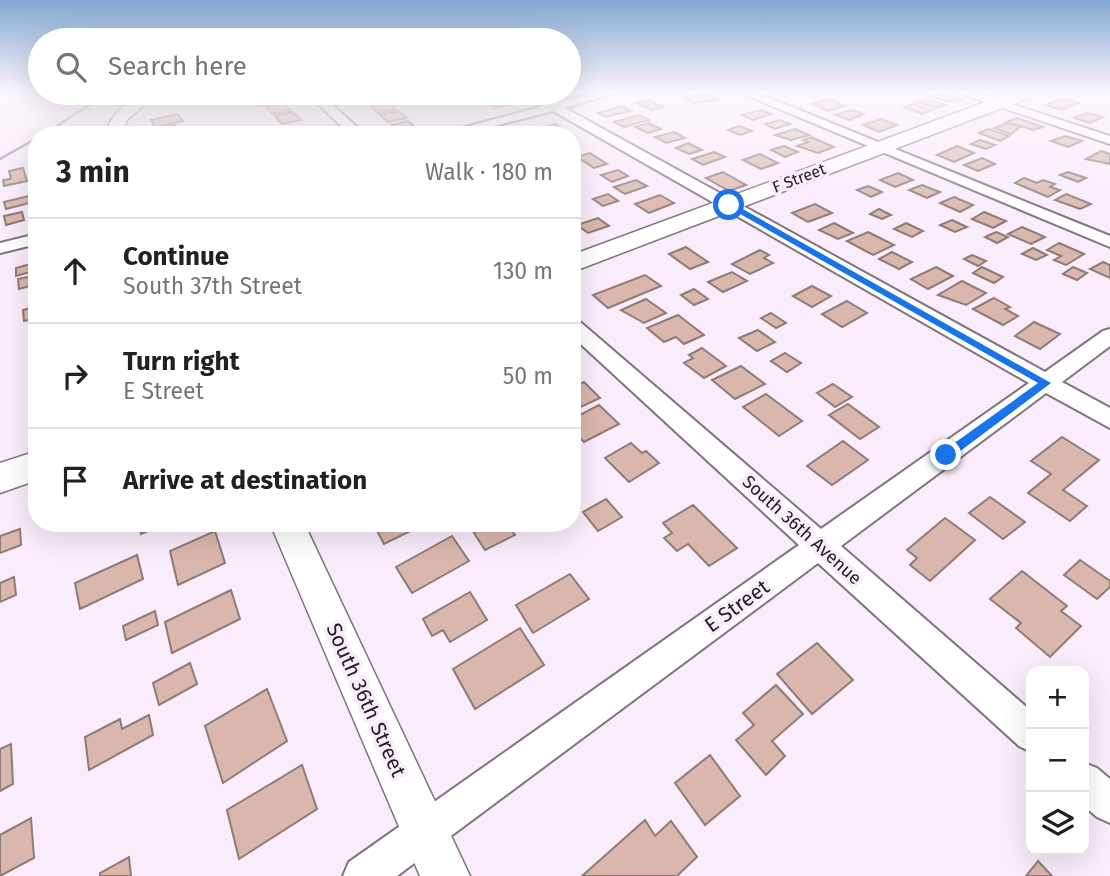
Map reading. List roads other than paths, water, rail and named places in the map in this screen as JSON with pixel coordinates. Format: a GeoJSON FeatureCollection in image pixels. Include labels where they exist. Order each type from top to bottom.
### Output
{"type":"FeatureCollection","features":[{"type":"Feature","properties":{"kind":"main road","name":"F Street"},"geometry":{"type":"LineString","coordinates":[[581,261],[918,134]]}},
{"type":"Feature","properties":{"kind":"main road"},"geometry":{"type":"LineString","coordinates":[[0,478],[28,467]]}},
{"type":"Feature","properties":{"kind":"street"},"geometry":{"type":"LineString","coordinates":[[602,134],[1110,419]]}},
{"type":"Feature","properties":{"kind":"street"},"geometry":{"type":"LineString","coordinates":[[847,134],[1110,242]]}},
{"type":"Feature","properties":{"kind":"street"},"geometry":{"type":"LineString","coordinates":[[1091,134],[1110,140]]}},
{"type":"Feature","properties":{"kind":"street"},"geometry":{"type":"LineString","coordinates":[[0,248],[28,241]]}},
{"type":"Feature","properties":{"kind":"street","name":"South 36th Avenue"},"geometry":{"type":"LineString","coordinates":[[581,333],[1026,730]]}},
{"type":"Feature","properties":{"kind":"street","name":"E Street"},"geometry":{"type":"LineString","coordinates":[[363,876],[1110,336]]}},
{"type":"Feature","properties":{"kind":"street","name":"South 36th Street"},"geometry":{"type":"LineString","coordinates":[[291,532],[445,876]]}},
{"type":"Feature","properties":{"kind":"street"},"geometry":{"type":"LineString","coordinates":[[1089,785],[1110,804]]}},
{"type":"Feature","properties":{"kind":"railway"},"geometry":{"type":"LineString","coordinates":[[0,159],[28,143]]}}]}
